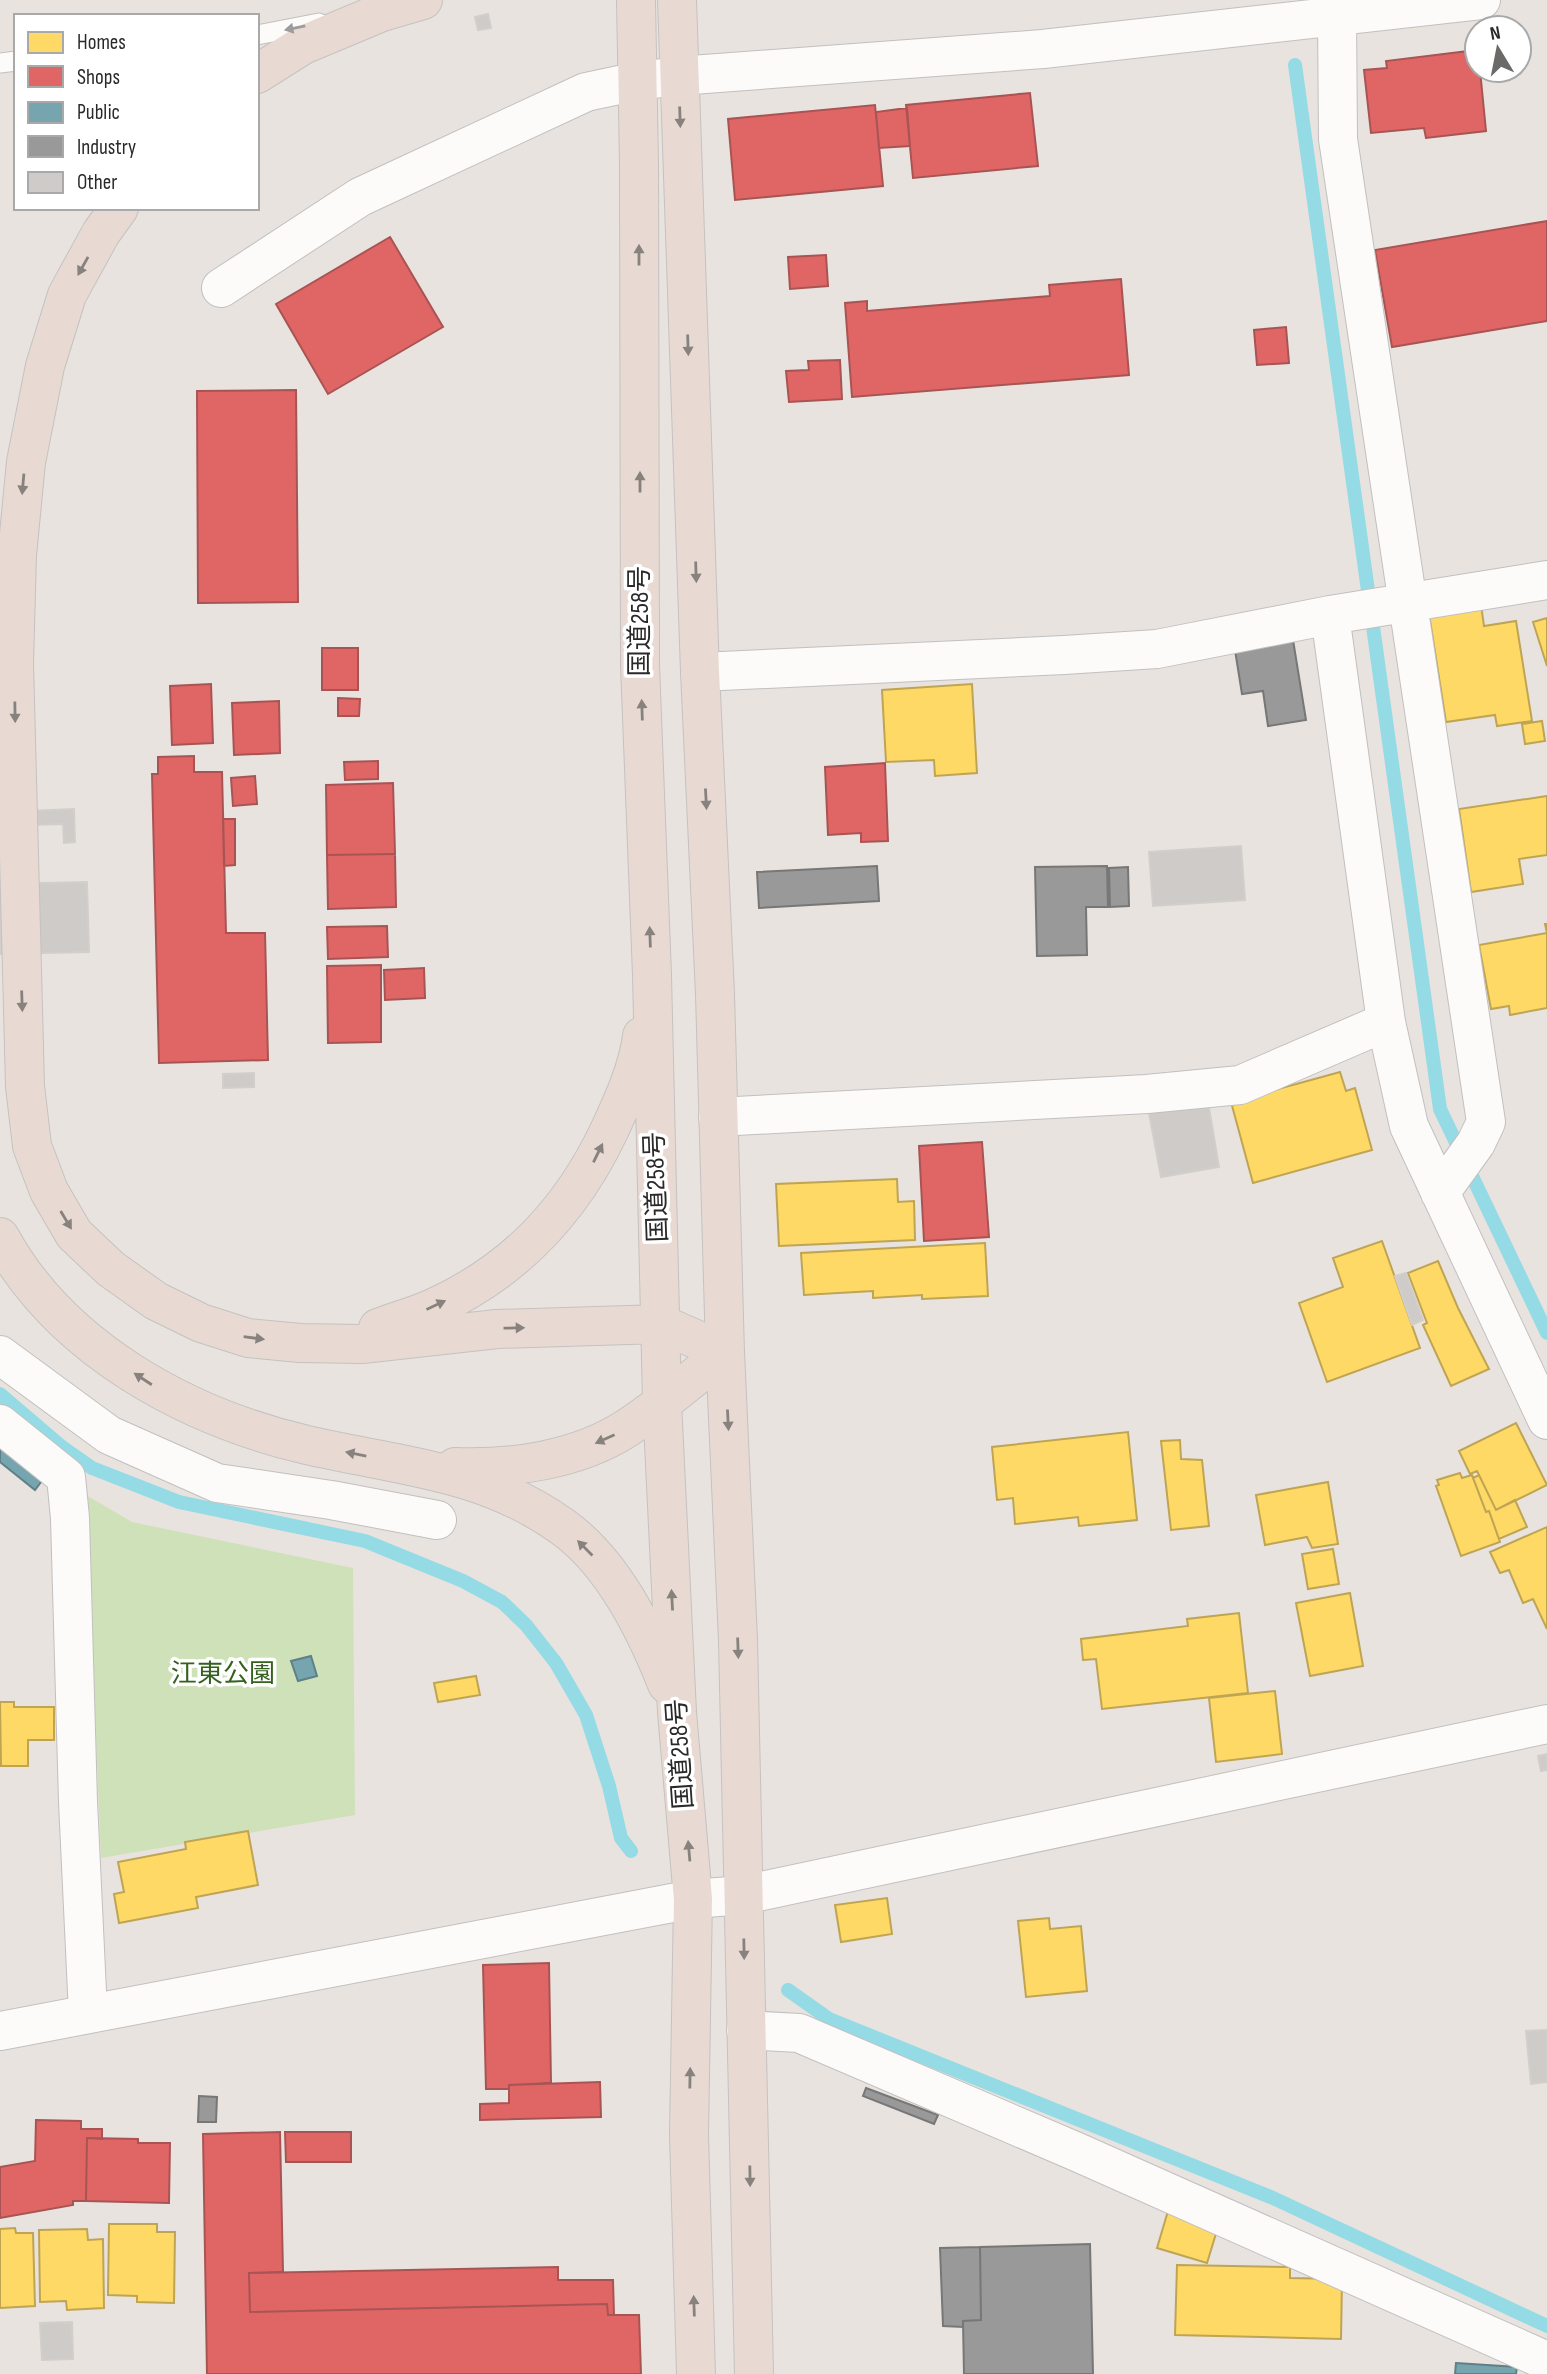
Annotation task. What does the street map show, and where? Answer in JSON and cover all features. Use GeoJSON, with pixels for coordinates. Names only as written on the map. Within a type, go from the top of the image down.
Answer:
{"type":"FeatureCollection","features":[{"type":"Feature","properties":{"kind":"highway"},"geometry":{"type":"LineString","coordinates":[[259,73],[303,45],[382,12],[423,0]]}},
{"type":"Feature","properties":{"kind":"highway","name":"国道258号"},"geometry":{"type":"LineString","coordinates":[[636,0],[640,665],[652,975],[662,1402],[677,1712],[693,1899],[689,2135],[696,2374]]}},
{"type":"Feature","properties":{"kind":"highway"},"geometry":{"type":"LineString","coordinates":[[677,0],[737,1640],[754,2374]]}},
{"type":"Feature","properties":{"kind":"highway"},"geometry":{"type":"LineString","coordinates":[[117,210],[67,295],[45,366],[26,462],[19,528],[14,663],[25,1073],[32,1146],[49,1192],[74,1234],[111,1269],[156,1301],[201,1323],[248,1338],[300,1343],[362,1344],[497,1329],[661,1324],[725,1352]]}},
{"type":"Feature","properties":{"kind":"highway"},"geometry":{"type":"LineString","coordinates":[[300,1343],[376,1328],[432,1308],[479,1283],[522,1251],[562,1210],[594,1163],[620,1107],[640,1048],[652,975]]}},
{"type":"Feature","properties":{"kind":"highway"},"geometry":{"type":"LineString","coordinates":[[0,1237],[15,1264],[59,1315],[111,1359],[169,1396],[248,1429],[307,1445],[413,1465],[474,1481],[525,1502],[565,1529],[602,1565],[635,1612],[677,1712]]}},
{"type":"Feature","properties":{"kind":"highway"},"geometry":{"type":"LineString","coordinates":[[413,1465],[478,1468],[534,1462],[580,1450],[625,1430],[725,1352]]}},
{"type":"Feature","properties":{"kind":"street"},"geometry":{"type":"LineString","coordinates":[[221,288],[360,197],[586,92],[678,76],[1043,49],[1481,0]]}},
{"type":"Feature","properties":{"kind":"street"},"geometry":{"type":"LineString","coordinates":[[1337,16],[1338,138],[1369,608],[1386,1022],[1409,1126],[1446,1185],[1547,1420]]}},
{"type":"Feature","properties":{"kind":"street"},"geometry":{"type":"LineString","coordinates":[[700,672],[1157,649],[1369,608],[1547,580]]}},
{"type":"Feature","properties":{"kind":"street"},"geometry":{"type":"LineString","coordinates":[[1369,608],[1486,1122],[1476,1143],[1446,1185]]}},
{"type":"Feature","properties":{"kind":"street"},"geometry":{"type":"LineString","coordinates":[[718,1117],[1147,1094],[1240,1085],[1386,1022]]}},
{"type":"Feature","properties":{"kind":"street"},"geometry":{"type":"LineString","coordinates":[[0,1355],[109,1435],[217,1483],[437,1520]]}},
{"type":"Feature","properties":{"kind":"street"},"geometry":{"type":"LineString","coordinates":[[0,1424],[66,1477],[70,1518],[88,2013]]}},
{"type":"Feature","properties":{"kind":"street"},"geometry":{"type":"LineString","coordinates":[[0,2031],[693,1899],[743,1895],[1547,1724]]}},
{"type":"Feature","properties":{"kind":"street"},"geometry":{"type":"LineString","coordinates":[[746,2030],[799,2033],[1077,2151],[1547,2361]]}},
{"type":"Feature","properties":{"kind":"lane"},"geometry":{"type":"LineString","coordinates":[[259,35],[382,12]]}},
{"type":"Feature","properties":{"kind":"green space","name":"江東公園"},"geometry":{"type":"Polygon","coordinates":[[[86,1495],[132,1522],[353,1568],[355,1815],[101,1858],[86,1495]]]}},
{"type":"Feature","properties":{"kind":"building: Homes"},"geometry":{"type":"Polygon","coordinates":[[[1481,605],[1484,626],[1516,621],[1532,721],[1497,726],[1495,715],[1446,722],[1429,614],[1481,605]]]}},
{"type":"Feature","properties":{"kind":"building: Homes"},"geometry":{"type":"Polygon","coordinates":[[[1547,618],[1547,666],[1533,622],[1547,618]]]}},
{"type":"Feature","properties":{"kind":"building: Homes"},"geometry":{"type":"Polygon","coordinates":[[[972,684],[977,773],[935,776],[934,760],[886,762],[882,690],[972,684]]]}},
{"type":"Feature","properties":{"kind":"building: Homes"},"geometry":{"type":"Polygon","coordinates":[[[1542,721],[1545,741],[1525,744],[1522,724],[1542,721]]]}},
{"type":"Feature","properties":{"kind":"building: Homes"},"geometry":{"type":"Polygon","coordinates":[[[1547,796],[1547,855],[1519,859],[1523,884],[1471,892],[1459,809],[1547,796]]]}},
{"type":"Feature","properties":{"kind":"building: Homes"},"geometry":{"type":"Polygon","coordinates":[[[1547,933],[1547,1008],[1510,1015],[1509,1006],[1491,1009],[1479,945],[1547,933]]]}},
{"type":"Feature","properties":{"kind":"building: Homes"},"geometry":{"type":"Polygon","coordinates":[[[1340,1072],[1346,1091],[1355,1088],[1372,1150],[1253,1183],[1231,1102],[1340,1072]]]}},
{"type":"Feature","properties":{"kind":"building: Homes"},"geometry":{"type":"Polygon","coordinates":[[[897,1179],[898,1202],[914,1201],[915,1240],[779,1246],[776,1184],[897,1179]]]}},
{"type":"Feature","properties":{"kind":"building: Homes"},"geometry":{"type":"Polygon","coordinates":[[[1382,1241],[1420,1348],[1327,1382],[1299,1303],[1343,1287],[1333,1258],[1382,1241]]]}},
{"type":"Feature","properties":{"kind":"building: Homes"},"geometry":{"type":"Polygon","coordinates":[[[985,1243],[988,1296],[922,1299],[922,1295],[873,1298],[873,1291],[804,1295],[801,1253],[985,1243]]]}},
{"type":"Feature","properties":{"kind":"building: Homes"},"geometry":{"type":"Polygon","coordinates":[[[1438,1261],[1489,1369],[1451,1386],[1423,1325],[1427,1323],[1408,1273],[1438,1261]]]}},
{"type":"Feature","properties":{"kind":"building: Homes"},"geometry":{"type":"Polygon","coordinates":[[[1516,1423],[1547,1485],[1496,1510],[1477,1471],[1470,1474],[1459,1451],[1516,1423]]]}},
{"type":"Feature","properties":{"kind":"building: Homes"},"geometry":{"type":"Polygon","coordinates":[[[1128,1432],[1137,1520],[1079,1526],[1078,1517],[1015,1524],[1013,1498],[997,1500],[992,1447],[1128,1432]]]}},
{"type":"Feature","properties":{"kind":"building: Homes"},"geometry":{"type":"Polygon","coordinates":[[[1180,1440],[1181,1459],[1202,1460],[1209,1526],[1171,1530],[1161,1441],[1180,1440]]]}},
{"type":"Feature","properties":{"kind":"building: Homes"},"geometry":{"type":"Polygon","coordinates":[[[1460,1473],[1462,1478],[1472,1475],[1500,1542],[1461,1556],[1436,1486],[1439,1485],[1437,1480],[1460,1473]]]}},
{"type":"Feature","properties":{"kind":"building: Homes"},"geometry":{"type":"Polygon","coordinates":[[[1479,1475],[1496,1510],[1515,1500],[1527,1527],[1499,1539],[1473,1478],[1479,1475]]]}},
{"type":"Feature","properties":{"kind":"building: Homes"},"geometry":{"type":"Polygon","coordinates":[[[1328,1482],[1338,1544],[1312,1548],[1307,1537],[1265,1545],[1256,1495],[1328,1482]]]}},
{"type":"Feature","properties":{"kind":"building: Homes"},"geometry":{"type":"Polygon","coordinates":[[[1547,1527],[1547,1629],[1533,1599],[1523,1603],[1509,1570],[1500,1573],[1490,1552],[1547,1527]]]}},
{"type":"Feature","properties":{"kind":"building: Homes"},"geometry":{"type":"Polygon","coordinates":[[[1333,1549],[1339,1584],[1308,1589],[1302,1554],[1333,1549]]]}},
{"type":"Feature","properties":{"kind":"building: Homes"},"geometry":{"type":"Polygon","coordinates":[[[1350,1593],[1363,1666],[1310,1676],[1296,1603],[1350,1593]]]}},
{"type":"Feature","properties":{"kind":"building: Homes"},"geometry":{"type":"Polygon","coordinates":[[[1239,1613],[1248,1693],[1102,1709],[1096,1659],[1083,1660],[1081,1639],[1188,1626],[1187,1619],[1239,1613]]]}},
{"type":"Feature","properties":{"kind":"building: Homes"},"geometry":{"type":"Polygon","coordinates":[[[476,1676],[480,1695],[438,1702],[434,1683],[476,1676]]]}},
{"type":"Feature","properties":{"kind":"building: Homes"},"geometry":{"type":"Polygon","coordinates":[[[1275,1691],[1282,1754],[1216,1762],[1209,1698],[1275,1691]]]}},
{"type":"Feature","properties":{"kind":"building: Homes"},"geometry":{"type":"Polygon","coordinates":[[[0,1702],[14,1702],[14,1707],[54,1707],[54,1740],[28,1740],[28,1766],[1,1766],[0,1702]]]}},
{"type":"Feature","properties":{"kind":"building: Homes"},"geometry":{"type":"Polygon","coordinates":[[[248,1831],[258,1885],[196,1897],[198,1908],[119,1923],[114,1894],[124,1892],[118,1862],[186,1849],[185,1842],[248,1831]]]}},
{"type":"Feature","properties":{"kind":"building: Homes"},"geometry":{"type":"Polygon","coordinates":[[[887,1898],[892,1934],[841,1942],[835,1905],[887,1898]]]}},
{"type":"Feature","properties":{"kind":"building: Homes"},"geometry":{"type":"Polygon","coordinates":[[[1049,1918],[1050,1929],[1081,1926],[1087,1991],[1026,1997],[1018,1921],[1049,1918]]]}},
{"type":"Feature","properties":{"kind":"building: Homes"},"geometry":{"type":"Polygon","coordinates":[[[1168,2211],[1218,2227],[1207,2263],[1157,2248],[1168,2211]]]}},
{"type":"Feature","properties":{"kind":"building: Homes"},"geometry":{"type":"Polygon","coordinates":[[[109,2224],[157,2224],[157,2232],[175,2232],[174,2303],[137,2302],[137,2296],[108,2295],[109,2224]]]}},
{"type":"Feature","properties":{"kind":"building: Homes"},"geometry":{"type":"Polygon","coordinates":[[[15,2228],[16,2233],[33,2233],[35,2306],[0,2308],[0,2229],[15,2228]]]}},
{"type":"Feature","properties":{"kind":"building: Homes"},"geometry":{"type":"Polygon","coordinates":[[[87,2229],[88,2240],[103,2239],[104,2308],[67,2310],[66,2301],[40,2302],[39,2230],[87,2229]]]}},
{"type":"Feature","properties":{"kind":"building: Homes"},"geometry":{"type":"Polygon","coordinates":[[[1177,2265],[1290,2267],[1290,2278],[1342,2279],[1341,2339],[1175,2335],[1177,2265]]]}},
{"type":"Feature","properties":{"kind":"building: Shops"},"geometry":{"type":"Polygon","coordinates":[[[1463,52],[1463,84],[1481,84],[1486,131],[1426,138],[1424,128],[1371,133],[1364,70],[1387,68],[1386,61],[1463,52]]]}},
{"type":"Feature","properties":{"kind":"building: Shops"},"geometry":{"type":"Polygon","coordinates":[[[1030,93],[1038,166],[913,178],[906,105],[1030,93]]]}},
{"type":"Feature","properties":{"kind":"building: Shops"},"geometry":{"type":"Polygon","coordinates":[[[875,105],[883,186],[735,200],[728,119],[875,105]]]}},
{"type":"Feature","properties":{"kind":"building: Shops"},"geometry":{"type":"Polygon","coordinates":[[[907,108],[910,146],[879,148],[876,112],[907,108]]]}},
{"type":"Feature","properties":{"kind":"building: Shops"},"geometry":{"type":"Polygon","coordinates":[[[1547,221],[1547,321],[1392,347],[1375,250],[1547,221]]]}},
{"type":"Feature","properties":{"kind":"building: Shops"},"geometry":{"type":"Polygon","coordinates":[[[390,237],[443,327],[328,394],[276,304],[390,237]]]}},
{"type":"Feature","properties":{"kind":"building: Shops"},"geometry":{"type":"Polygon","coordinates":[[[826,255],[828,286],[790,289],[788,257],[826,255]]]}},
{"type":"Feature","properties":{"kind":"building: Shops"},"geometry":{"type":"Polygon","coordinates":[[[1121,279],[1129,375],[852,397],[845,303],[867,301],[867,311],[1050,296],[1049,285],[1121,279]]]}},
{"type":"Feature","properties":{"kind":"building: Shops"},"geometry":{"type":"Polygon","coordinates":[[[1286,327],[1289,363],[1257,365],[1254,330],[1286,327]]]}},
{"type":"Feature","properties":{"kind":"building: Shops"},"geometry":{"type":"Polygon","coordinates":[[[840,360],[842,399],[789,402],[786,371],[809,370],[808,361],[840,360]]]}},
{"type":"Feature","properties":{"kind":"building: Shops"},"geometry":{"type":"Polygon","coordinates":[[[296,390],[298,602],[198,603],[197,391],[296,390]]]}},
{"type":"Feature","properties":{"kind":"building: Shops"},"geometry":{"type":"Polygon","coordinates":[[[322,648],[358,648],[358,690],[322,690],[322,648]]]}},
{"type":"Feature","properties":{"kind":"building: Shops"},"geometry":{"type":"Polygon","coordinates":[[[211,684],[213,743],[172,745],[170,686],[211,684]]]}},
{"type":"Feature","properties":{"kind":"building: Shops"},"geometry":{"type":"Polygon","coordinates":[[[338,698],[360,699],[359,716],[338,716],[338,698]]]}},
{"type":"Feature","properties":{"kind":"building: Shops"},"geometry":{"type":"Polygon","coordinates":[[[279,701],[280,753],[234,755],[232,703],[279,701]]]}},
{"type":"Feature","properties":{"kind":"building: Shops"},"geometry":{"type":"Polygon","coordinates":[[[194,756],[194,772],[222,772],[226,933],[265,933],[268,1060],[159,1063],[152,774],[158,774],[158,757],[194,756]]]}},
{"type":"Feature","properties":{"kind":"building: Shops"},"geometry":{"type":"Polygon","coordinates":[[[378,761],[378,779],[345,780],[344,762],[378,761]]]}},
{"type":"Feature","properties":{"kind":"building: Shops"},"geometry":{"type":"Polygon","coordinates":[[[885,763],[888,841],[861,842],[861,833],[828,835],[825,767],[885,763]]]}},
{"type":"Feature","properties":{"kind":"building: Shops"},"geometry":{"type":"Polygon","coordinates":[[[255,776],[257,804],[233,806],[231,778],[255,776]]]}},
{"type":"Feature","properties":{"kind":"building: Shops"},"geometry":{"type":"Polygon","coordinates":[[[393,783],[395,854],[327,855],[326,785],[393,783]]]}},
{"type":"Feature","properties":{"kind":"building: Shops"},"geometry":{"type":"Polygon","coordinates":[[[223,819],[235,819],[235,865],[224,866],[223,819]]]}},
{"type":"Feature","properties":{"kind":"building: Shops"},"geometry":{"type":"Polygon","coordinates":[[[395,854],[396,907],[328,909],[327,855],[395,854]]]}},
{"type":"Feature","properties":{"kind":"building: Shops"},"geometry":{"type":"Polygon","coordinates":[[[387,926],[388,957],[328,959],[327,927],[387,926]]]}},
{"type":"Feature","properties":{"kind":"building: Shops"},"geometry":{"type":"Polygon","coordinates":[[[381,965],[381,1042],[328,1043],[327,966],[381,965]]]}},
{"type":"Feature","properties":{"kind":"building: Shops"},"geometry":{"type":"Polygon","coordinates":[[[424,968],[425,998],[385,1000],[384,970],[424,968]]]}},
{"type":"Feature","properties":{"kind":"building: Shops"},"geometry":{"type":"Polygon","coordinates":[[[982,1142],[989,1237],[924,1241],[919,1146],[982,1142]]]}},
{"type":"Feature","properties":{"kind":"building: Shops"},"geometry":{"type":"Polygon","coordinates":[[[549,1963],[551,2083],[509,2085],[509,2089],[486,2089],[483,1965],[549,1963]]]}},
{"type":"Feature","properties":{"kind":"building: Shops"},"geometry":{"type":"Polygon","coordinates":[[[600,2082],[601,2117],[480,2120],[480,2104],[509,2103],[509,2085],[600,2082]]]}},
{"type":"Feature","properties":{"kind":"building: Shops"},"geometry":{"type":"Polygon","coordinates":[[[36,2120],[81,2121],[81,2129],[102,2129],[102,2139],[87,2138],[86,2201],[73,2201],[73,2205],[0,2218],[0,2167],[35,2161],[36,2120]]]}},
{"type":"Feature","properties":{"kind":"building: Shops"},"geometry":{"type":"Polygon","coordinates":[[[280,2132],[283,2272],[249,2273],[250,2312],[607,2304],[608,2315],[639,2315],[641,2374],[207,2374],[203,2134],[280,2132]]]}},
{"type":"Feature","properties":{"kind":"building: Shops"},"geometry":{"type":"Polygon","coordinates":[[[285,2132],[351,2132],[351,2162],[286,2162],[285,2132]]]}},
{"type":"Feature","properties":{"kind":"building: Shops"},"geometry":{"type":"Polygon","coordinates":[[[87,2138],[170,2143],[169,2203],[86,2201],[87,2138]]]}},
{"type":"Feature","properties":{"kind":"building: Shops"},"geometry":{"type":"Polygon","coordinates":[[[558,2267],[558,2280],[613,2280],[614,2315],[608,2315],[607,2304],[250,2312],[249,2273],[558,2267]]]}},
{"type":"Feature","properties":{"kind":"building: Public"},"geometry":{"type":"Polygon","coordinates":[[[0,1442],[44,1478],[35,1490],[0,1462],[0,1442]]]}},
{"type":"Feature","properties":{"kind":"building: Public"},"geometry":{"type":"Polygon","coordinates":[[[311,1656],[317,1676],[298,1681],[291,1661],[311,1656]]]}},
{"type":"Feature","properties":{"kind":"building: Public"},"geometry":{"type":"Polygon","coordinates":[[[1456,2363],[1517,2367],[1516,2374],[1455,2374],[1456,2363]]]}},
{"type":"Feature","properties":{"kind":"building: Industry"},"geometry":{"type":"Polygon","coordinates":[[[1293,640],[1306,720],[1268,726],[1263,691],[1242,694],[1235,650],[1293,640]]]}},
{"type":"Feature","properties":{"kind":"building: Industry"},"geometry":{"type":"Polygon","coordinates":[[[877,866],[879,901],[759,908],[757,872],[877,866]]]}},
{"type":"Feature","properties":{"kind":"building: Industry"},"geometry":{"type":"Polygon","coordinates":[[[1107,866],[1108,907],[1086,907],[1087,955],[1037,956],[1035,867],[1107,866]]]}},
{"type":"Feature","properties":{"kind":"building: Industry"},"geometry":{"type":"Polygon","coordinates":[[[1128,867],[1129,906],[1110,907],[1109,868],[1128,867]]]}},
{"type":"Feature","properties":{"kind":"building: Industry"},"geometry":{"type":"Polygon","coordinates":[[[866,2088],[938,2115],[934,2124],[863,2096],[866,2088]]]}},
{"type":"Feature","properties":{"kind":"building: Industry"},"geometry":{"type":"Polygon","coordinates":[[[199,2096],[217,2097],[216,2122],[198,2122],[199,2096]]]}},
{"type":"Feature","properties":{"kind":"building: Industry"},"geometry":{"type":"Polygon","coordinates":[[[1090,2244],[1093,2374],[964,2374],[963,2321],[981,2320],[980,2247],[1090,2244]]]}},
{"type":"Feature","properties":{"kind":"building: Industry"},"geometry":{"type":"Polygon","coordinates":[[[980,2247],[981,2320],[963,2321],[963,2327],[943,2326],[940,2248],[980,2247]]]}},
{"type":"Feature","properties":{"kind":"building: Other"},"geometry":{"type":"Polygon","coordinates":[[[488,14],[491,28],[478,30],[475,17],[488,14]]]}},
{"type":"Feature","properties":{"kind":"building: Other"},"geometry":{"type":"Polygon","coordinates":[[[74,809],[75,842],[64,843],[63,824],[28,825],[0,812],[74,809]]]}},
{"type":"Feature","properties":{"kind":"building: Other"},"geometry":{"type":"Polygon","coordinates":[[[1241,846],[1245,900],[1153,906],[1149,852],[1241,846]]]}},
{"type":"Feature","properties":{"kind":"building: Other"},"geometry":{"type":"Polygon","coordinates":[[[87,882],[89,952],[0,954],[0,884],[87,882]]]}},
{"type":"Feature","properties":{"kind":"building: Other"},"geometry":{"type":"Polygon","coordinates":[[[254,1073],[254,1087],[223,1088],[223,1074],[254,1073]]]}},
{"type":"Feature","properties":{"kind":"building: Other"},"geometry":{"type":"Polygon","coordinates":[[[1208,1102],[1219,1167],[1161,1177],[1149,1113],[1208,1102]]]}},
{"type":"Feature","properties":{"kind":"building: Other"},"geometry":{"type":"Polygon","coordinates":[[[1406,1273],[1423,1320],[1412,1325],[1395,1276],[1406,1273]]]}},
{"type":"Feature","properties":{"kind":"building: Other"},"geometry":{"type":"Polygon","coordinates":[[[1547,1754],[1547,1770],[1541,1771],[1538,1756],[1547,1754]]]}},
{"type":"Feature","properties":{"kind":"building: Other"},"geometry":{"type":"Polygon","coordinates":[[[1547,2030],[1547,2082],[1531,2084],[1526,2031],[1547,2030]]]}},
{"type":"Feature","properties":{"kind":"building: Other"},"geometry":{"type":"Polygon","coordinates":[[[72,2322],[73,2359],[42,2360],[40,2323],[72,2322]]]}},
{"type":"Feature","properties":{"kind":"waterway"},"geometry":{"type":"LineString","coordinates":[[1295,65],[1440,1109],[1547,1333]]}},
{"type":"Feature","properties":{"kind":"waterway"},"geometry":{"type":"LineString","coordinates":[[0,1394],[62,1447],[92,1468],[179,1502],[365,1541],[463,1581],[502,1602],[526,1625],[556,1663],[586,1715],[609,1786],[621,1838],[631,1851]]}},
{"type":"Feature","properties":{"kind":"waterway"},"geometry":{"type":"LineString","coordinates":[[788,1990],[829,2019],[1273,2198],[1547,2326]]}}]}
